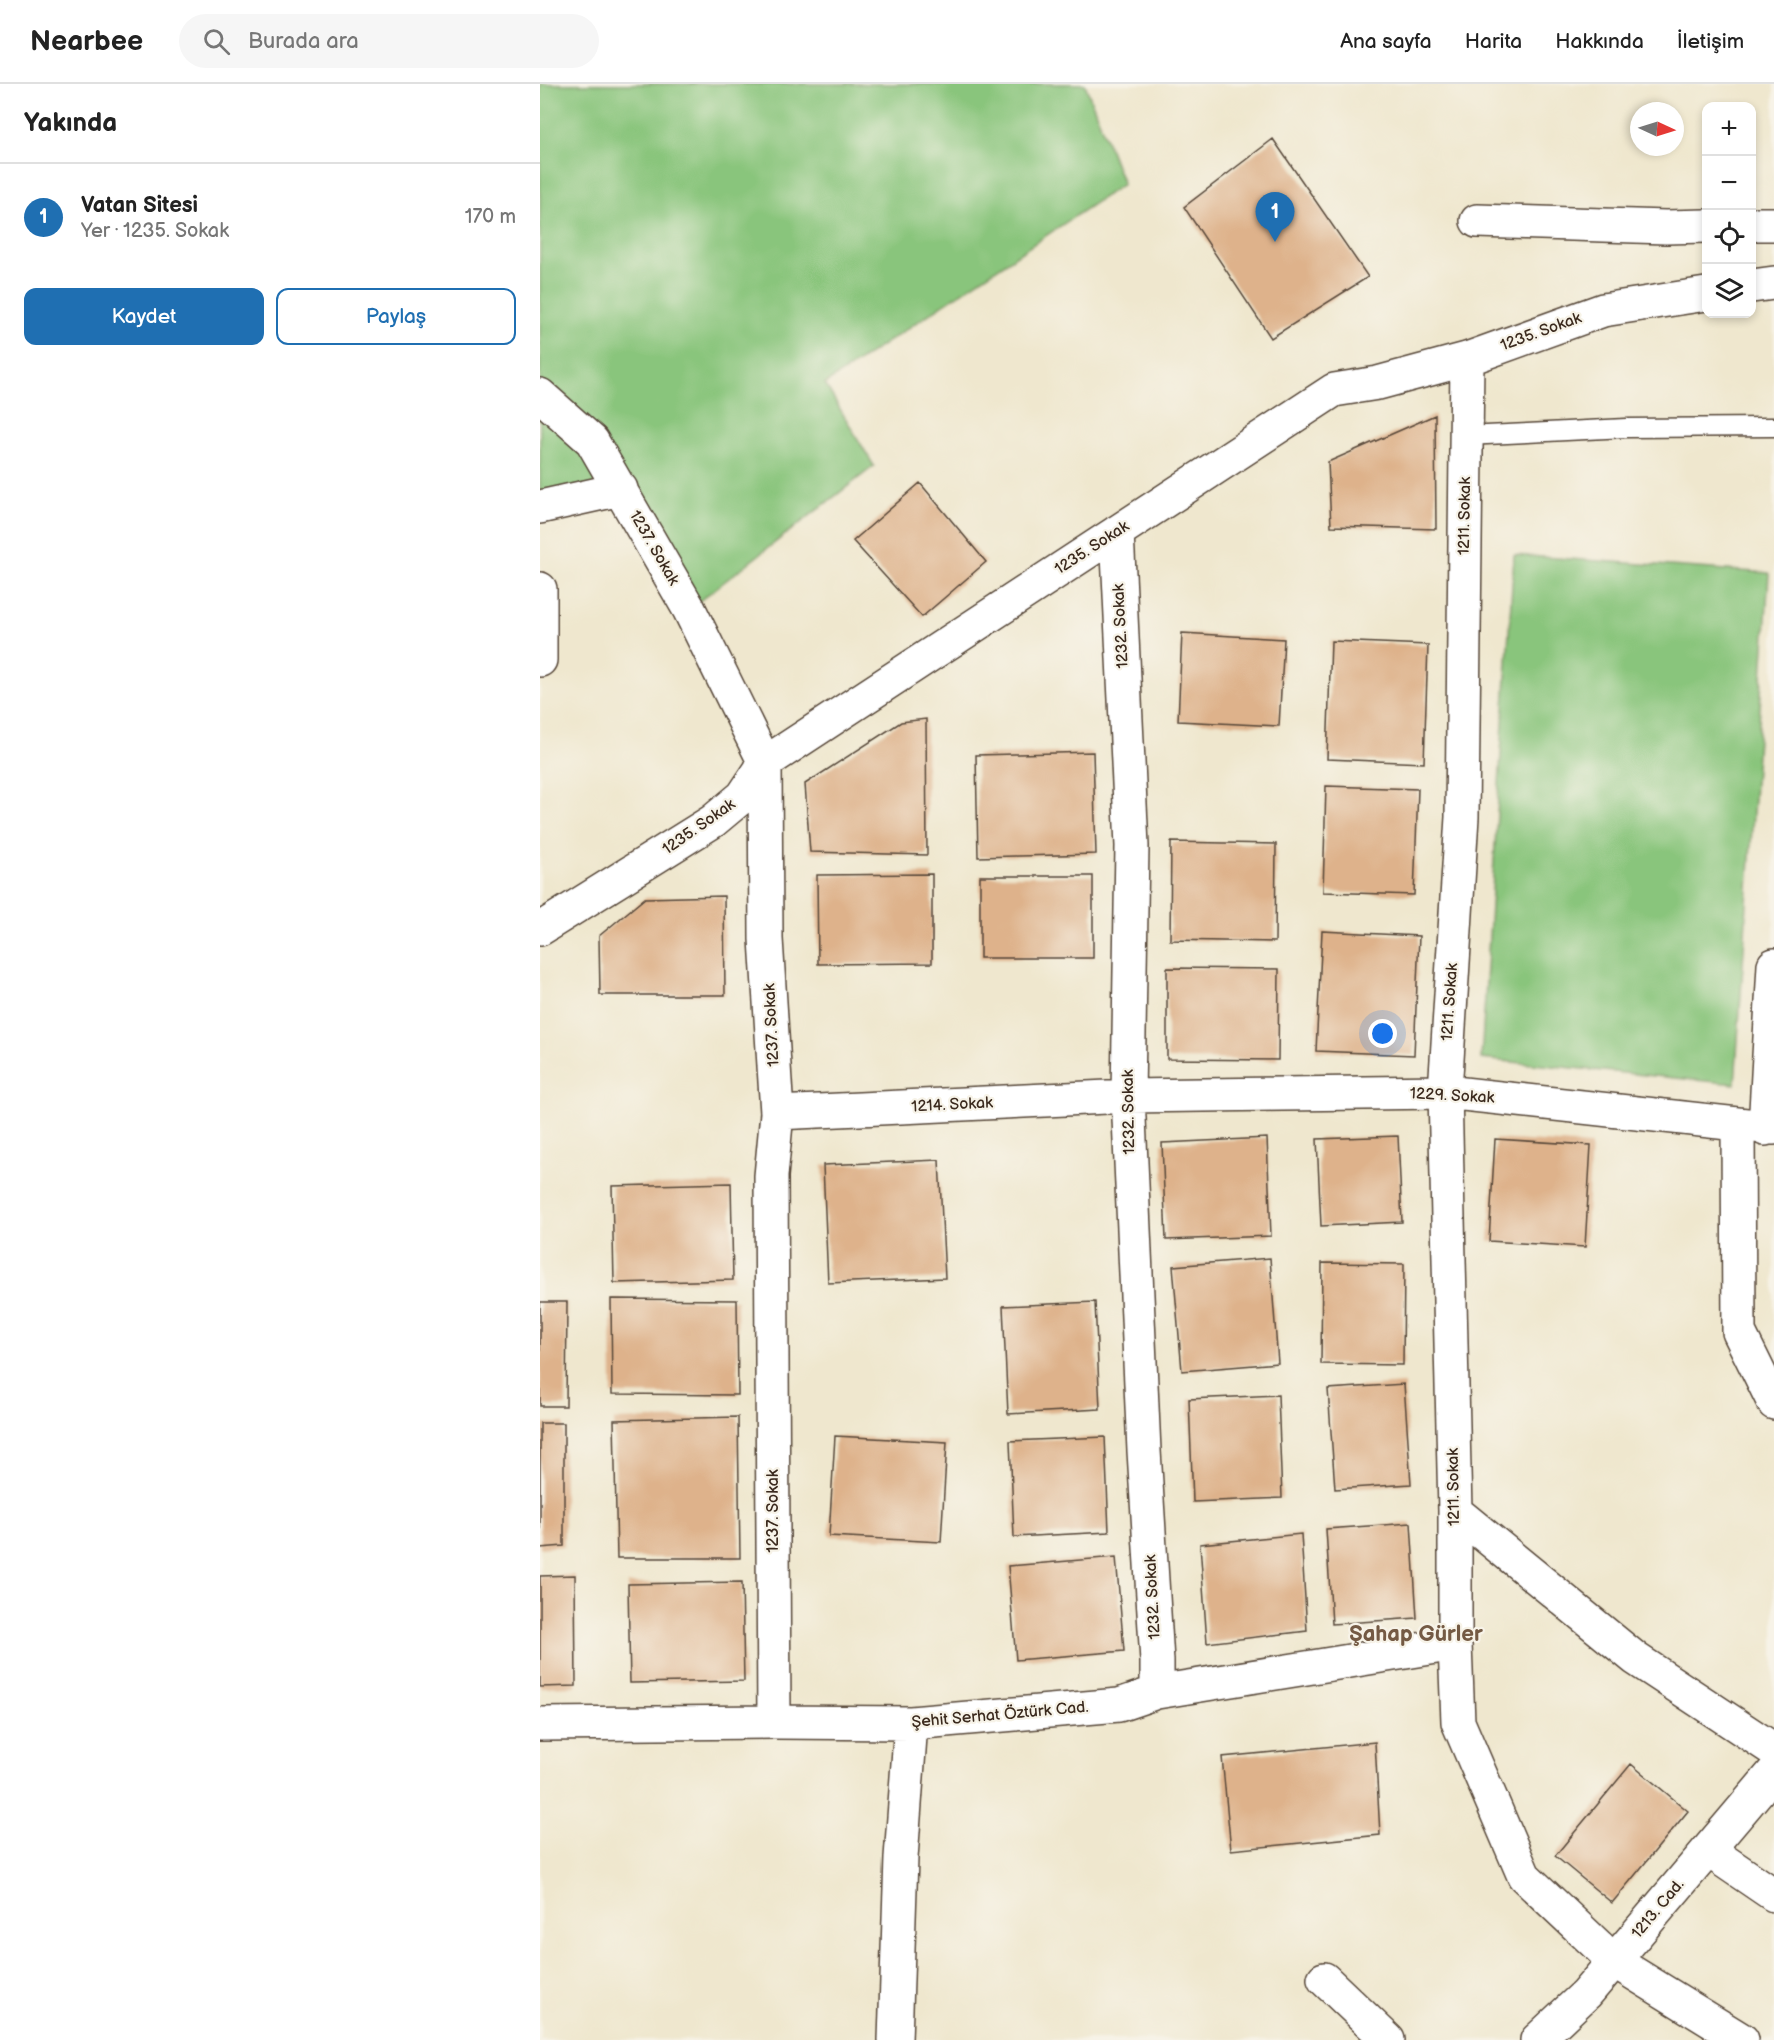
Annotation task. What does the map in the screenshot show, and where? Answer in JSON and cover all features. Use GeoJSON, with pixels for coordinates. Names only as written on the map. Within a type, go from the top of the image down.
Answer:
{"type":"FeatureCollection","features":[{"type":"Feature","properties":{"kind":"street"},"geometry":{"type":"LineString","coordinates":[[1478,221],[1666,227],[1702,225]]}},
{"type":"Feature","properties":{"kind":"street"},"geometry":{"type":"LineString","coordinates":[[1756,224],[1774,224]]}},
{"type":"Feature","properties":{"kind":"street"},"geometry":{"type":"LineString","coordinates":[[1756,285],[1774,283]]}},
{"type":"Feature","properties":{"kind":"street","name":"1235. Sokak"},"geometry":{"type":"LineString","coordinates":[[540,929],[712,821],[743,796],[765,763],[1334,390],[1378,383],[1467,359],[1603,310],[1702,295]]}},
{"type":"Feature","properties":{"kind":"street","name":"1211. Sokak"},"geometry":{"type":"LineString","coordinates":[[1467,359],[1462,817],[1445,1092],[1458,1722],[1524,1876],[1614,1961],[1742,2040]]}},
{"type":"Feature","properties":{"kind":"street","name":"1237. Sokak"},"geometry":{"type":"LineString","coordinates":[[540,395],[592,441],[689,609],[765,763],[766,939],[777,1113],[771,1176],[774,1722]]}},
{"type":"Feature","properties":{"kind":"street"},"geometry":{"type":"LineString","coordinates":[[540,507],[621,489]]}},
{"type":"Feature","properties":{"kind":"street","name":"1232. Sokak"},"geometry":{"type":"LineString","coordinates":[[1117,532],[1132,846],[1128,1096],[1157,1692]]}},
{"type":"Feature","properties":{"kind":"street"},"geometry":{"type":"LineString","coordinates":[[540,589],[540,660]]}},
{"type":"Feature","properties":{"kind":"street"},"geometry":{"type":"LineString","coordinates":[[1774,965],[1739,1332],[1774,1403]]}},
{"type":"Feature","properties":{"kind":"street","name":"1229. Sokak"},"geometry":{"type":"LineString","coordinates":[[1128,1096],[1445,1092],[1759,1128]]}},
{"type":"Feature","properties":{"kind":"street","name":"1214. Sokak"},"geometry":{"type":"LineString","coordinates":[[777,1113],[1128,1096]]}},
{"type":"Feature","properties":{"kind":"street"},"geometry":{"type":"LineString","coordinates":[[1455,1511],[1636,1659],[1774,1750]]}},
{"type":"Feature","properties":{"kind":"street","name":"Şehit Serhat Öztürk Cad."},"geometry":{"type":"LineString","coordinates":[[540,1724],[911,1723],[1119,1705],[1157,1692],[1455,1644]]}},
{"type":"Feature","properties":{"kind":"street"},"geometry":{"type":"LineString","coordinates":[[894,2040],[901,1858],[911,1723]]}},
{"type":"Feature","properties":{"kind":"street","name":"1213. Cad."},"geometry":{"type":"LineString","coordinates":[[1537,2040],[1586,1994],[1774,1772]]}},
{"type":"Feature","properties":{"kind":"street"},"geometry":{"type":"LineString","coordinates":[[1708,1850],[1774,1896]]}},
{"type":"Feature","properties":{"kind":"street"},"geometry":{"type":"LineString","coordinates":[[1324,1979],[1388,2040]]}},
{"type":"Feature","properties":{"kind":"lane"},"geometry":{"type":"LineString","coordinates":[[1466,436],[1626,428],[1774,427]]}},
{"type":"Feature","properties":{"kind":"green space"},"geometry":{"type":"Polygon","coordinates":[[[540,84],[1085,84],[1123,184],[825,384],[874,466],[689,609],[621,490],[540,512],[540,84]]]}},
{"type":"Feature","properties":{"kind":"green space"},"geometry":{"type":"Polygon","coordinates":[[[1514,555],[1769,573],[1735,1084],[1481,1059],[1514,555]]]}},
{"type":"Feature","properties":{"kind":"building"},"geometry":{"type":"Polygon","coordinates":[[[1273,139],[1368,277],[1271,338],[1184,207],[1273,139]]]}},
{"type":"Feature","properties":{"kind":"building"},"geometry":{"type":"Polygon","coordinates":[[[1435,415],[1436,529],[1331,526],[1328,462],[1435,415]]]}},
{"type":"Feature","properties":{"kind":"building"},"geometry":{"type":"Polygon","coordinates":[[[920,483],[986,562],[922,617],[853,541],[920,483]]]}},
{"type":"Feature","properties":{"kind":"building"},"geometry":{"type":"Polygon","coordinates":[[[1182,633],[1284,639],[1279,726],[1178,721],[1182,633]]]}},
{"type":"Feature","properties":{"kind":"building"},"geometry":{"type":"Polygon","coordinates":[[[1331,641],[1428,645],[1424,763],[1327,759],[1331,641]]]}},
{"type":"Feature","properties":{"kind":"building"},"geometry":{"type":"Polygon","coordinates":[[[926,719],[927,855],[810,852],[805,784],[901,722],[926,719]]]}},
{"type":"Feature","properties":{"kind":"building"},"geometry":{"type":"Polygon","coordinates":[[[1093,752],[1096,854],[978,857],[976,755],[1093,752]]]}},
{"type":"Feature","properties":{"kind":"building"},"geometry":{"type":"Polygon","coordinates":[[[1326,786],[1418,789],[1414,895],[1323,892],[1326,786]]]}},
{"type":"Feature","properties":{"kind":"building"},"geometry":{"type":"Polygon","coordinates":[[[1171,842],[1276,844],[1275,942],[1170,940],[1171,842]]]}},
{"type":"Feature","properties":{"kind":"building"},"geometry":{"type":"Polygon","coordinates":[[[932,874],[932,963],[818,964],[817,875],[932,874]]]}},
{"type":"Feature","properties":{"kind":"building"},"geometry":{"type":"Polygon","coordinates":[[[980,876],[1093,876],[1093,958],[980,958],[980,876]]]}},
{"type":"Feature","properties":{"kind":"building"},"geometry":{"type":"Polygon","coordinates":[[[724,896],[725,995],[600,995],[599,936],[645,898],[724,896]]]}},
{"type":"Feature","properties":{"kind":"building"},"geometry":{"type":"Polygon","coordinates":[[[1322,931],[1419,936],[1414,1055],[1316,1051],[1322,931]]]}},
{"type":"Feature","properties":{"kind":"building"},"geometry":{"type":"Polygon","coordinates":[[[1167,968],[1279,969],[1278,1060],[1167,1059],[1167,968]]]}},
{"type":"Feature","properties":{"kind":"building"},"geometry":{"type":"Polygon","coordinates":[[[1398,1136],[1402,1222],[1321,1226],[1317,1139],[1398,1136]]]}},
{"type":"Feature","properties":{"kind":"building"},"geometry":{"type":"Polygon","coordinates":[[[1267,1138],[1271,1236],[1166,1240],[1162,1143],[1267,1138]]]}},
{"type":"Feature","properties":{"kind":"building"},"geometry":{"type":"Polygon","coordinates":[[[1495,1139],[1591,1145],[1585,1247],[1489,1241],[1495,1139]]]}},
{"type":"Feature","properties":{"kind":"building"},"geometry":{"type":"Polygon","coordinates":[[[939,1160],[945,1278],[828,1283],[823,1165],[939,1160]]]}},
{"type":"Feature","properties":{"kind":"building"},"geometry":{"type":"Polygon","coordinates":[[[731,1183],[733,1280],[614,1283],[612,1186],[731,1183]]]}},
{"type":"Feature","properties":{"kind":"building"},"geometry":{"type":"Polygon","coordinates":[[[1270,1258],[1278,1363],[1182,1371],[1173,1266],[1270,1258]]]}},
{"type":"Feature","properties":{"kind":"building"},"geometry":{"type":"Polygon","coordinates":[[[1322,1263],[1404,1264],[1403,1365],[1321,1364],[1322,1263]]]}},
{"type":"Feature","properties":{"kind":"building"},"geometry":{"type":"Polygon","coordinates":[[[611,1299],[737,1300],[738,1395],[612,1394],[611,1299]]]}},
{"type":"Feature","properties":{"kind":"building"},"geometry":{"type":"Polygon","coordinates":[[[540,1302],[567,1302],[566,1406],[540,1406],[540,1302]]]}},
{"type":"Feature","properties":{"kind":"building"},"geometry":{"type":"Polygon","coordinates":[[[1095,1302],[1100,1409],[1008,1414],[1003,1306],[1095,1302]]]}},
{"type":"Feature","properties":{"kind":"building"},"geometry":{"type":"Polygon","coordinates":[[[1404,1384],[1411,1484],[1335,1489],[1328,1389],[1404,1384]]]}},
{"type":"Feature","properties":{"kind":"building"},"geometry":{"type":"Polygon","coordinates":[[[1278,1395],[1282,1498],[1193,1502],[1189,1399],[1278,1395]]]}},
{"type":"Feature","properties":{"kind":"building"},"geometry":{"type":"Polygon","coordinates":[[[738,1417],[740,1558],[617,1558],[614,1420],[738,1417]]]}},
{"type":"Feature","properties":{"kind":"building"},"geometry":{"type":"Polygon","coordinates":[[[540,1423],[564,1423],[564,1546],[540,1548],[540,1423]]]}},
{"type":"Feature","properties":{"kind":"building"},"geometry":{"type":"Polygon","coordinates":[[[835,1436],[947,1442],[941,1542],[829,1536],[835,1436]]]}},
{"type":"Feature","properties":{"kind":"building"},"geometry":{"type":"Polygon","coordinates":[[[1105,1437],[1109,1532],[1014,1537],[1010,1441],[1105,1437]]]}},
{"type":"Feature","properties":{"kind":"building"},"geometry":{"type":"Polygon","coordinates":[[[1411,1523],[1417,1618],[1332,1624],[1326,1529],[1411,1523]]]}},
{"type":"Feature","properties":{"kind":"building"},"geometry":{"type":"Polygon","coordinates":[[[1301,1534],[1307,1631],[1207,1643],[1200,1544],[1301,1534]]]}},
{"type":"Feature","properties":{"kind":"building"},"geometry":{"type":"Polygon","coordinates":[[[1116,1557],[1124,1651],[1016,1660],[1008,1566],[1116,1557]]]}},
{"type":"Feature","properties":{"kind":"building"},"geometry":{"type":"Polygon","coordinates":[[[575,1575],[576,1686],[540,1687],[540,1576],[575,1575]]]}},
{"type":"Feature","properties":{"kind":"building"},"geometry":{"type":"Polygon","coordinates":[[[742,1582],[744,1681],[630,1683],[628,1584],[742,1582]]]}},
{"type":"Feature","properties":{"kind":"building"},"geometry":{"type":"Polygon","coordinates":[[[1375,1742],[1380,1835],[1231,1850],[1222,1757],[1375,1742]]]}},
{"type":"Feature","properties":{"kind":"building"},"geometry":{"type":"Polygon","coordinates":[[[1631,1764],[1688,1811],[1612,1903],[1555,1856],[1631,1764]]]}},
{"type":"Feature","properties":{"kind":"place","name":"Vatan Sitesi"},"geometry":{"type":"Point","coordinates":[1275,242]}},
{"type":"Feature","properties":{"kind":"district","name":"Şahap Gürler"},"geometry":{"type":"Point","coordinates":[1416,1634]}}]}
